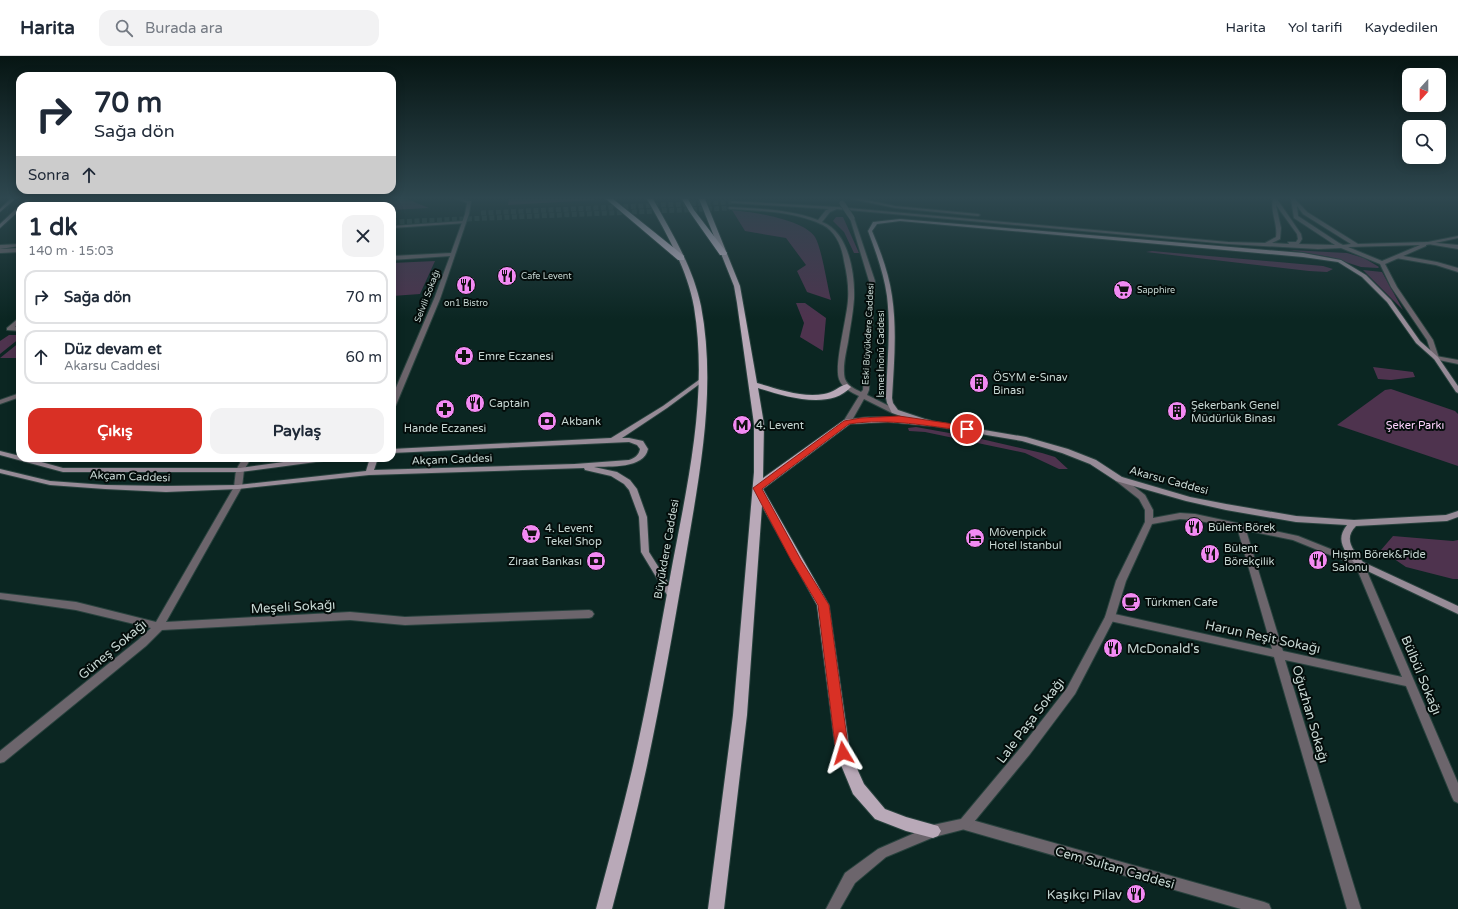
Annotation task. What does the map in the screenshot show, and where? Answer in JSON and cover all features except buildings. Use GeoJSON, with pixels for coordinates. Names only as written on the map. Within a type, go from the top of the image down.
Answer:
{"type":"FeatureCollection","features":[{"type":"Feature","properties":{"kind":"highway"},"geometry":{"type":"LineString","coordinates":[[658,239],[681,258]]}},
{"type":"Feature","properties":{"kind":"highway"},"geometry":{"type":"LineString","coordinates":[[712,239],[723,253]]}},
{"type":"Feature","properties":{"kind":"main road","name":"Büyükdere Caddesi"},"geometry":{"type":"LineString","coordinates":[[604,909],[643,754],[673,598],[701,428],[703,379],[702,337],[697,305],[681,258],[671,239]]}},
{"type":"Feature","properties":{"kind":"main road"},"geometry":{"type":"LineString","coordinates":[[716,909],[740,715],[760,437],[741,303],[737,286],[717,239]]}},
{"type":"Feature","properties":{"kind":"main road","name":"İsmet İnönü Caddesi"},"geometry":{"type":"LineString","coordinates":[[872,239],[888,287],[890,303],[891,351],[889,398],[890,404],[895,411]]}},
{"type":"Feature","properties":{"kind":"main road","name":"İsmet İnönü Caddesi"},"geometry":{"type":"LineString","coordinates":[[1121,239],[1319,256],[1339,261],[1364,276],[1389,301],[1418,342],[1436,358]]}},
{"type":"Feature","properties":{"kind":"main road"},"geometry":{"type":"LineString","coordinates":[[1436,358],[1458,391]]}},
{"type":"Feature","properties":{"kind":"main road"},"geometry":{"type":"LineString","coordinates":[[613,440],[665,407],[703,379]]}},
{"type":"Feature","properties":{"kind":"main road"},"geometry":{"type":"LineString","coordinates":[[753,384],[794,396],[811,397],[826,397],[838,394],[848,387]]}},
{"type":"Feature","properties":{"kind":"main road","name":"Akarsu Caddesi"},"geometry":{"type":"LineString","coordinates":[[895,411],[930,423],[1022,439],[1065,451],[1093,462],[1119,479],[1189,499],[1243,511],[1296,519],[1354,523],[1447,518],[1458,514]]}},
{"type":"Feature","properties":{"kind":"main road"},"geometry":{"type":"LineString","coordinates":[[757,488],[847,422],[899,419],[930,423]]}},
{"type":"Feature","properties":{"kind":"main road","name":"Akçam Caddesi"},"geometry":{"type":"LineString","coordinates":[[0,471],[50,483],[106,487],[166,489],[238,487],[369,473],[575,466],[629,462],[637,460],[643,454],[644,448],[640,443],[629,440],[613,440],[396,451]]}},
{"type":"Feature","properties":{"kind":"main road","name":"Akçam Caddesi"},"geometry":{"type":"LineString","coordinates":[[0,453],[16,457]]}},
{"type":"Feature","properties":{"kind":"main road","name":"Akçam Caddesi"},"geometry":{"type":"LineString","coordinates":[[33,462],[63,470],[240,470],[301,462]]}},
{"type":"Feature","properties":{"kind":"main road"},"geometry":{"type":"LineString","coordinates":[[369,473],[373,462]]}},
{"type":"Feature","properties":{"kind":"main road"},"geometry":{"type":"LineString","coordinates":[[575,466],[614,474],[633,489],[643,517],[645,552],[673,598]]}},
{"type":"Feature","properties":{"kind":"main road"},"geometry":{"type":"LineString","coordinates":[[757,488],[823,605],[843,753],[858,789],[880,814],[906,824],[933,831]]}},
{"type":"Feature","properties":{"kind":"main road"},"geometry":{"type":"LineString","coordinates":[[1354,523],[1348,528],[1345,536],[1346,544],[1350,553],[1360,564],[1458,610]]}},
{"type":"Feature","properties":{"kind":"street","name":"Selvili Sokağı"},"geometry":{"type":"LineString","coordinates":[[396,396],[437,299],[458,239]]}},
{"type":"Feature","properties":{"kind":"street"},"geometry":{"type":"LineString","coordinates":[[839,239],[846,250],[851,284],[851,300],[841,367],[842,379],[848,387],[862,396],[895,411]]}},
{"type":"Feature","properties":{"kind":"street","name":"Eski Büyükdere Caddesi"},"geometry":{"type":"LineString","coordinates":[[847,422],[866,390],[868,371],[872,282],[859,239]]}},
{"type":"Feature","properties":{"kind":"street"},"geometry":{"type":"LineString","coordinates":[[1181,239],[1228,243],[1318,247],[1428,243],[1449,239]]}},
{"type":"Feature","properties":{"kind":"street"},"geometry":{"type":"LineString","coordinates":[[1230,239],[1266,244],[1297,243],[1300,239]]}},
{"type":"Feature","properties":{"kind":"street"},"geometry":{"type":"LineString","coordinates":[[1266,244],[1276,239]]}},
{"type":"Feature","properties":{"kind":"street"},"geometry":{"type":"LineString","coordinates":[[1328,239],[1352,253],[1382,263],[1428,243],[1458,247]]}},
{"type":"Feature","properties":{"kind":"street"},"geometry":{"type":"LineString","coordinates":[[1345,239],[1356,246]]}},
{"type":"Feature","properties":{"kind":"street"},"geometry":{"type":"LineString","coordinates":[[0,242],[16,240]]}},
{"type":"Feature","properties":{"kind":"street"},"geometry":{"type":"LineString","coordinates":[[0,247],[16,246]]}},
{"type":"Feature","properties":{"kind":"street"},"geometry":{"type":"LineString","coordinates":[[1318,247],[1352,253]]}},
{"type":"Feature","properties":{"kind":"street"},"geometry":{"type":"LineString","coordinates":[[0,251],[16,250]]}},
{"type":"Feature","properties":{"kind":"street"},"geometry":{"type":"LineString","coordinates":[[396,258],[452,254]]}},
{"type":"Feature","properties":{"kind":"street"},"geometry":{"type":"LineString","coordinates":[[1398,257],[1437,264],[1458,270]]}},
{"type":"Feature","properties":{"kind":"street"},"geometry":{"type":"LineString","coordinates":[[1382,263],[1394,288],[1430,340],[1436,358],[1458,362]]}},
{"type":"Feature","properties":{"kind":"street"},"geometry":{"type":"LineString","coordinates":[[16,323],[9,329],[16,329]]}},
{"type":"Feature","properties":{"kind":"street"},"geometry":{"type":"LineString","coordinates":[[0,402],[16,396]]}},
{"type":"Feature","properties":{"kind":"street"},"geometry":{"type":"LineString","coordinates":[[240,470],[245,462]]}},
{"type":"Feature","properties":{"kind":"street","name":"Güneş Sokağı"},"geometry":{"type":"LineString","coordinates":[[0,758],[142,643],[159,626],[238,487],[240,470]]}},
{"type":"Feature","properties":{"kind":"street"},"geometry":{"type":"LineString","coordinates":[[1119,479],[1142,497],[1149,510],[1149,522],[1180,516],[1195,517],[1294,538],[1360,564]]}},
{"type":"Feature","properties":{"kind":"street","name":"Lale Paşa Sokağı"},"geometry":{"type":"LineString","coordinates":[[965,824],[1026,750],[1071,691],[1110,618],[1121,580],[1149,522]]}},
{"type":"Feature","properties":{"kind":"street","name":"Oğuzhan Sokağı"},"geometry":{"type":"LineString","coordinates":[[1241,527],[1354,909]]}},
{"type":"Feature","properties":{"kind":"street","name":"Bülbül Sokağı"},"geometry":{"type":"LineString","coordinates":[[1360,564],[1458,796]]}},
{"type":"Feature","properties":{"kind":"street","name":"Meşeli Sokağı"},"geometry":{"type":"LineString","coordinates":[[0,596],[76,606],[159,626],[350,616],[405,621],[589,614]]}},
{"type":"Feature","properties":{"kind":"street","name":"Harun Reşit Sokağı"},"geometry":{"type":"LineString","coordinates":[[1110,618],[1279,653],[1410,683]]}},
{"type":"Feature","properties":{"kind":"street"},"geometry":{"type":"LineString","coordinates":[[833,909],[850,878],[882,853],[933,831],[965,824]]}},
{"type":"Feature","properties":{"kind":"street","name":"Cem Sultan Caddesi"},"geometry":{"type":"LineString","coordinates":[[965,824],[1264,909]]}},
{"type":"Feature","properties":{"kind":"green space"},"geometry":{"type":"Polygon","coordinates":[[[787,239],[816,239],[820,250],[831,300],[807,292],[797,271],[806,265],[787,239]]]}},
{"type":"Feature","properties":{"kind":"green space"},"geometry":{"type":"Polygon","coordinates":[[[847,239],[853,239],[859,253],[854,253],[847,239]]]}},
{"type":"Feature","properties":{"kind":"green space"},"geometry":{"type":"Polygon","coordinates":[[[1289,250],[1347,253],[1364,258],[1379,267],[1361,267],[1330,257],[1289,250]]]}},
{"type":"Feature","properties":{"kind":"green space"},"geometry":{"type":"Polygon","coordinates":[[[1152,251],[1323,266],[1333,269],[1327,272],[1309,271],[1146,252],[1152,251]]]}},
{"type":"Feature","properties":{"kind":"green space"},"geometry":{"type":"Polygon","coordinates":[[[435,261],[420,294],[396,296],[396,263],[435,261]]]}},
{"type":"Feature","properties":{"kind":"green space"},"geometry":{"type":"Polygon","coordinates":[[[1363,270],[1382,272],[1403,310],[1363,270]]]}},
{"type":"Feature","properties":{"kind":"green space"},"geometry":{"type":"Polygon","coordinates":[[[796,303],[805,303],[826,318],[823,351],[800,337],[804,323],[796,303]]]}},
{"type":"Feature","properties":{"kind":"green space"},"geometry":{"type":"Polygon","coordinates":[[[9,335],[16,335],[16,341],[0,354],[0,341],[9,335]]]}},
{"type":"Feature","properties":{"kind":"green space"},"geometry":{"type":"Polygon","coordinates":[[[16,345],[16,358],[0,358],[16,345]]]}},
{"type":"Feature","properties":{"kind":"green space"},"geometry":{"type":"Polygon","coordinates":[[[1373,367],[1413,372],[1415,377],[1391,380],[1378,379],[1373,367]]]}},
{"type":"Feature","properties":{"kind":"green space","name":"Şeker Parkı"},"geometry":{"type":"Polygon","coordinates":[[[1391,389],[1455,411],[1458,414],[1458,466],[1337,425],[1385,390],[1391,389]]]}},
{"type":"Feature","properties":{"kind":"green space"},"geometry":{"type":"Polygon","coordinates":[[[916,427],[977,438],[1042,453],[1055,457],[1068,469],[1059,469],[1025,453],[925,432],[909,431],[908,428],[916,427]]]}},
{"type":"Feature","properties":{"kind":"green space"},"geometry":{"type":"Polygon","coordinates":[[[1393,536],[1453,541],[1458,540],[1458,579],[1406,567],[1381,550],[1393,536]]]}},
{"type":"Feature","properties":{"kind":"place","name":"Cafe Levent"},"geometry":{"type":"Point","coordinates":[507,276]}},
{"type":"Feature","properties":{"kind":"place","name":"on1 Bistro"},"geometry":{"type":"Point","coordinates":[466,285]}},
{"type":"Feature","properties":{"kind":"place","name":"Sapphire"},"geometry":{"type":"Point","coordinates":[1123,290]}},
{"type":"Feature","properties":{"kind":"place","name":"Emre Eczanesi"},"geometry":{"type":"Point","coordinates":[464,356]}},
{"type":"Feature","properties":{"kind":"place","name":"ÖSYM e-Sınav Binası"},"geometry":{"type":"Point","coordinates":[979,383]}},
{"type":"Feature","properties":{"kind":"place","name":"Captain"},"geometry":{"type":"Point","coordinates":[475,403]}},
{"type":"Feature","properties":{"kind":"place","name":"Hande Eczanesi"},"geometry":{"type":"Point","coordinates":[445,409]}},
{"type":"Feature","properties":{"kind":"place","name":"Şekerbank Genel Müdürlük Binası"},"geometry":{"type":"Point","coordinates":[1177,411]}},
{"type":"Feature","properties":{"kind":"place","name":"Akbank"},"geometry":{"type":"Point","coordinates":[547,421]}},
{"type":"Feature","properties":{"kind":"place","name":"4. Levent"},"geometry":{"type":"Point","coordinates":[742,425]}},
{"type":"Feature","properties":{"kind":"place","name":"Bülent Börek"},"geometry":{"type":"Point","coordinates":[1194,527]}},
{"type":"Feature","properties":{"kind":"place","name":"4. Levent Tekel Shop"},"geometry":{"type":"Point","coordinates":[531,534]}},
{"type":"Feature","properties":{"kind":"place","name":"Mövenpick Hotel Istanbul"},"geometry":{"type":"Point","coordinates":[975,538]}},
{"type":"Feature","properties":{"kind":"place","name":"Bülent Börekçilik"},"geometry":{"type":"Point","coordinates":[1210,554]}},
{"type":"Feature","properties":{"kind":"place","name":"Hışım Börek&Pide Salonu"},"geometry":{"type":"Point","coordinates":[1318,560]}},
{"type":"Feature","properties":{"kind":"place","name":"Ziraat Bankası"},"geometry":{"type":"Point","coordinates":[596,561]}},
{"type":"Feature","properties":{"kind":"place","name":"Türkmen Cafe"},"geometry":{"type":"Point","coordinates":[1131,602]}},
{"type":"Feature","properties":{"kind":"place","name":"McDonald's"},"geometry":{"type":"Point","coordinates":[1113,648]}},
{"type":"Feature","properties":{"kind":"place","name":"Kaşıkçı Pilav"},"geometry":{"type":"Point","coordinates":[1136,894]}},
{"type":"Feature","properties":{"kind":"route"},"geometry":{"type":"LineString","coordinates":[[843,753],[823,605],[757,488],[847,422],[877,419],[899,419],[967,429]]}}]}
